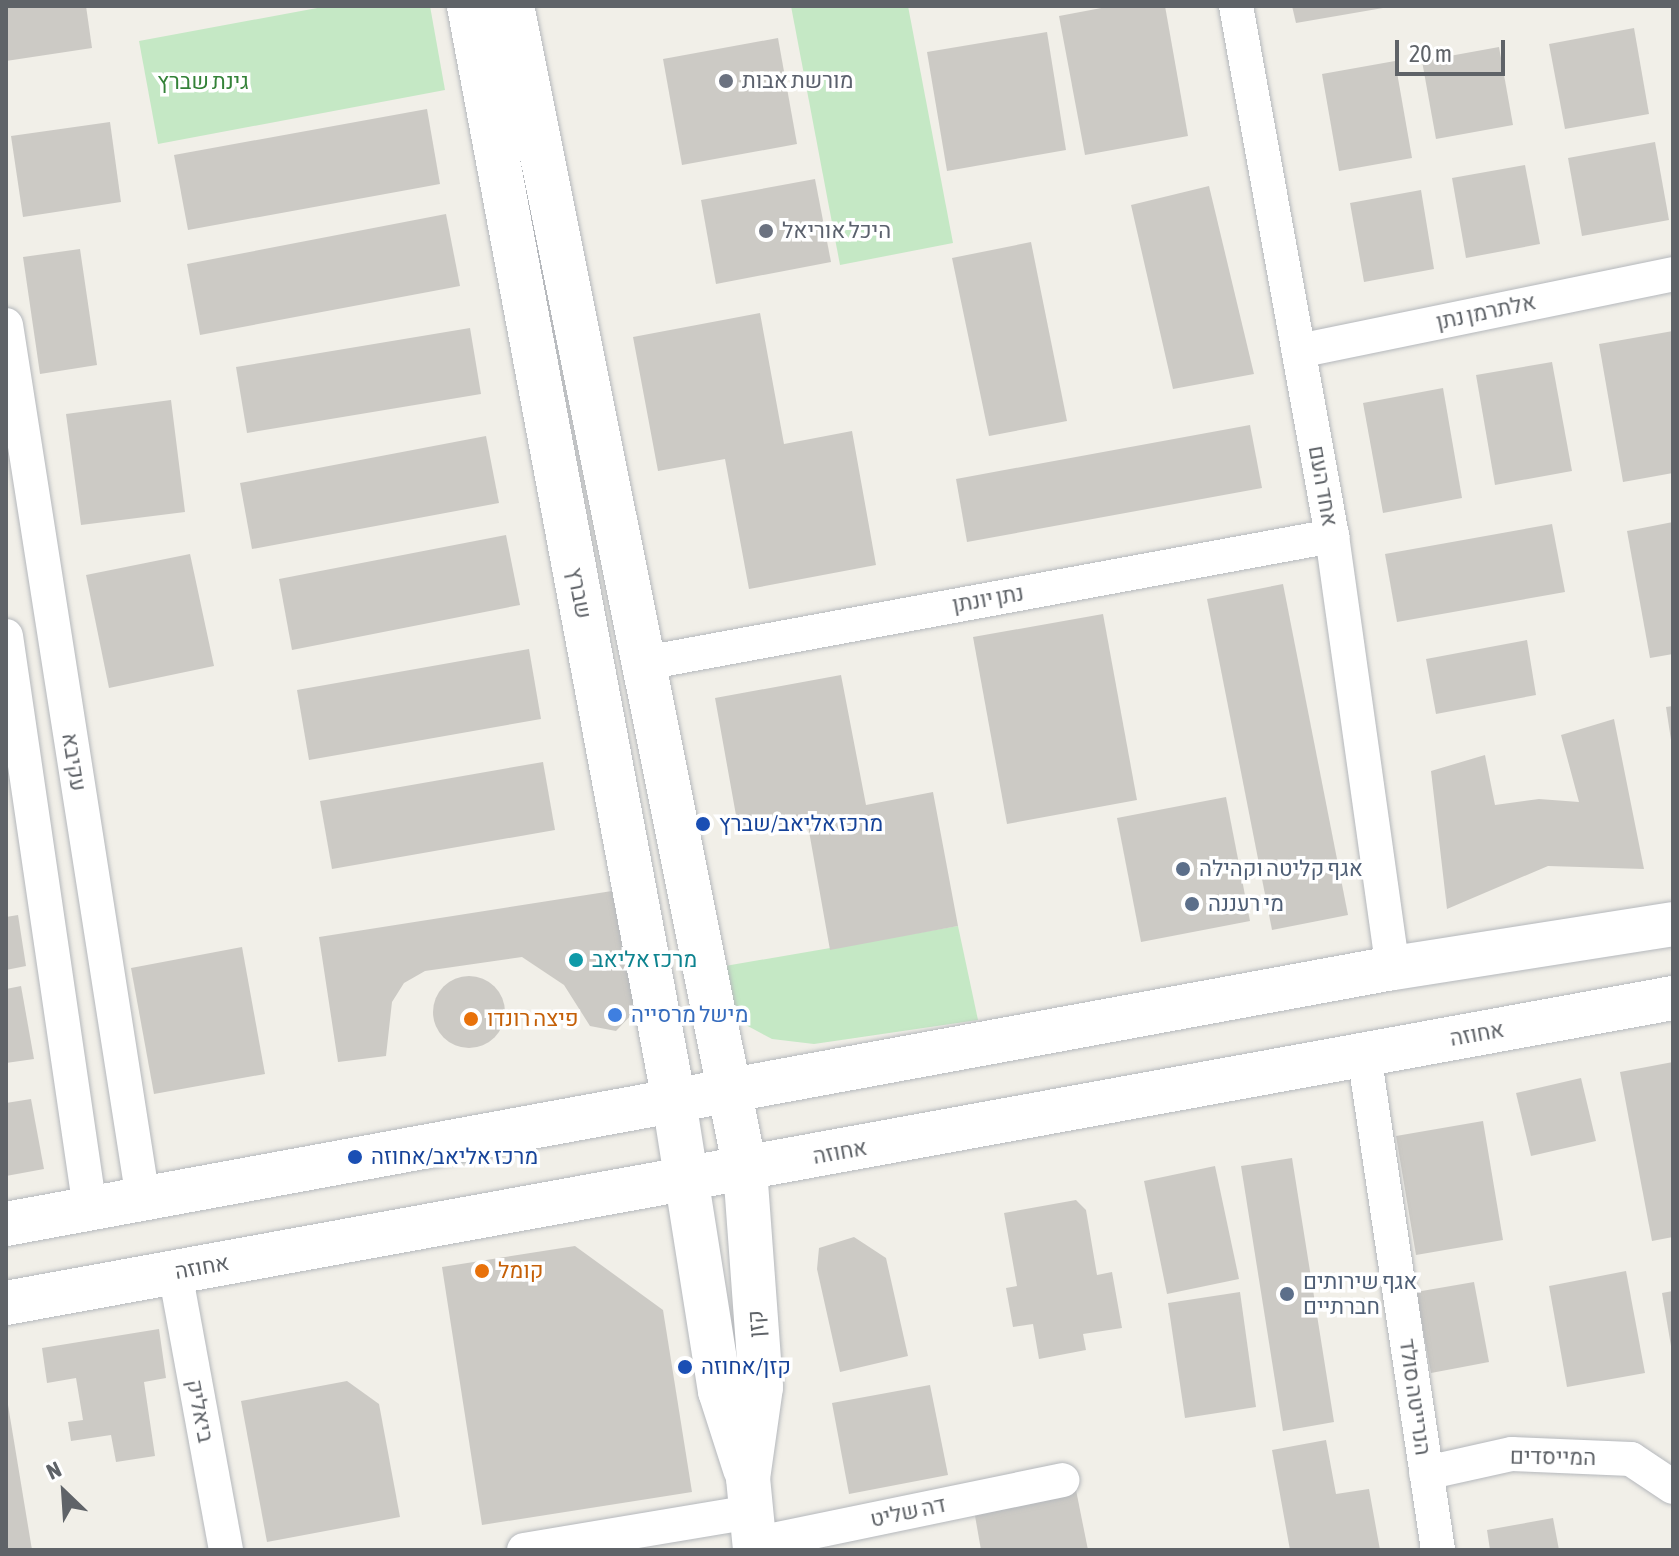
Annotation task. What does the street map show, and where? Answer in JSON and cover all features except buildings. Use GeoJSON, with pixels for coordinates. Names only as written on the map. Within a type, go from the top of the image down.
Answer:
{"type":"FeatureCollection","features":[{"type":"Feature","properties":{"kind":"main road","name":"שברץ"},"geometry":{"type":"LineString","coordinates":[[469,6],[674,1101],[686,1181]]}},
{"type":"Feature","properties":{"kind":"main road"},"geometry":{"type":"LineString","coordinates":[[512,6],[745,1169]]}},
{"type":"Feature","properties":{"kind":"main road"},"geometry":{"type":"LineString","coordinates":[[6,1224],[1393,968],[1673,924]]}},
{"type":"Feature","properties":{"kind":"main road","name":"אחוזה"},"geometry":{"type":"LineString","coordinates":[[6,1303],[1673,998]]}},
{"type":"Feature","properties":{"kind":"main road"},"geometry":{"type":"LineString","coordinates":[[716,1020],[758,1064],[783,1078],[806,1076]]}},
{"type":"Feature","properties":{"kind":"main road","name":"קזן"},"geometry":{"type":"LineString","coordinates":[[745,1169],[761,1387],[752,1521]]}},
{"type":"Feature","properties":{"kind":"main road","name":"קזן"},"geometry":{"type":"LineString","coordinates":[[686,1181],[720,1391],[752,1521]]}},
{"type":"Feature","properties":{"kind":"street","name":"אחד העם"},"geometry":{"type":"LineString","coordinates":[[1236,6],[1332,536],[1393,968]]}},
{"type":"Feature","properties":{"kind":"street","name":"אלתרמן נתן"},"geometry":{"type":"LineString","coordinates":[[1299,351],[1673,274]]}},
{"type":"Feature","properties":{"kind":"street","name":"עקיבא"},"geometry":{"type":"LineString","coordinates":[[6,325],[143,1199]]}},
{"type":"Feature","properties":{"kind":"street","name":"נתן יונתן"},"geometry":{"type":"LineString","coordinates":[[645,663],[1332,536]]}},
{"type":"Feature","properties":{"kind":"street"},"geometry":{"type":"LineString","coordinates":[[6,636],[90,1209]]}},
{"type":"Feature","properties":{"kind":"street","name":"הנרייטה סולד"},"geometry":{"type":"LineString","coordinates":[[1364,1054],[1438,1550]]}},
{"type":"Feature","properties":{"kind":"street","name":"ביאליק"},"geometry":{"type":"LineString","coordinates":[[175,1272],[226,1550]]}},
{"type":"Feature","properties":{"kind":"street","name":"המייסדים"},"geometry":{"type":"LineString","coordinates":[[1426,1473],[1512,1454],[1631,1459],[1673,1487]]}},
{"type":"Feature","properties":{"kind":"street","name":"דה שליט"},"geometry":{"type":"LineString","coordinates":[[524,1550],[1062,1480]]}},
{"type":"Feature","properties":{"kind":"green space","name":"גינת שברץ"},"geometry":{"type":"Polygon","coordinates":[[[328,6],[430,6],[445,90],[158,144],[139,41],[328,6]]]}},
{"type":"Feature","properties":{"kind":"green space"},"geometry":{"type":"Polygon","coordinates":[[[791,6],[908,6],[953,243],[840,265],[791,6]]]}},
{"type":"Feature","properties":{"kind":"green space"},"geometry":{"type":"Polygon","coordinates":[[[958,926],[978,1020],[814,1044],[772,1039],[744,1024],[725,1000],[725,966],[958,926]]]}},
{"type":"Feature","properties":{"kind":"place","name":"מורשת אבות"},"geometry":{"type":"Point","coordinates":[726,81]}},
{"type":"Feature","properties":{"kind":"place","name":"היכל אוריאל"},"geometry":{"type":"Point","coordinates":[766,231]}},
{"type":"Feature","properties":{"kind":"place","name":"מרכז אליאב/שברץ"},"geometry":{"type":"Point","coordinates":[703,824]}},
{"type":"Feature","properties":{"kind":"place","name":"אגף קליטה וקהילה"},"geometry":{"type":"Point","coordinates":[1183,869]}},
{"type":"Feature","properties":{"kind":"place","name":"מי רעננה"},"geometry":{"type":"Point","coordinates":[1192,904]}},
{"type":"Feature","properties":{"kind":"place","name":"מרכז אליאב"},"geometry":{"type":"Point","coordinates":[576,960]}},
{"type":"Feature","properties":{"kind":"place","name":"מישל מרסייה"},"geometry":{"type":"Point","coordinates":[615,1015]}},
{"type":"Feature","properties":{"kind":"place","name":"פיצה רונדו"},"geometry":{"type":"Point","coordinates":[471,1019]}},
{"type":"Feature","properties":{"kind":"place","name":"מרכז אליאב/אחוזה"},"geometry":{"type":"Point","coordinates":[355,1157]}},
{"type":"Feature","properties":{"kind":"place","name":"קומל"},"geometry":{"type":"Point","coordinates":[482,1271]}},
{"type":"Feature","properties":{"kind":"place","name":"אגף שירותים חברתיים"},"geometry":{"type":"Point","coordinates":[1287,1294]}},
{"type":"Feature","properties":{"kind":"place","name":"קזן/אחוזה"},"geometry":{"type":"Point","coordinates":[685,1367]}}]}
